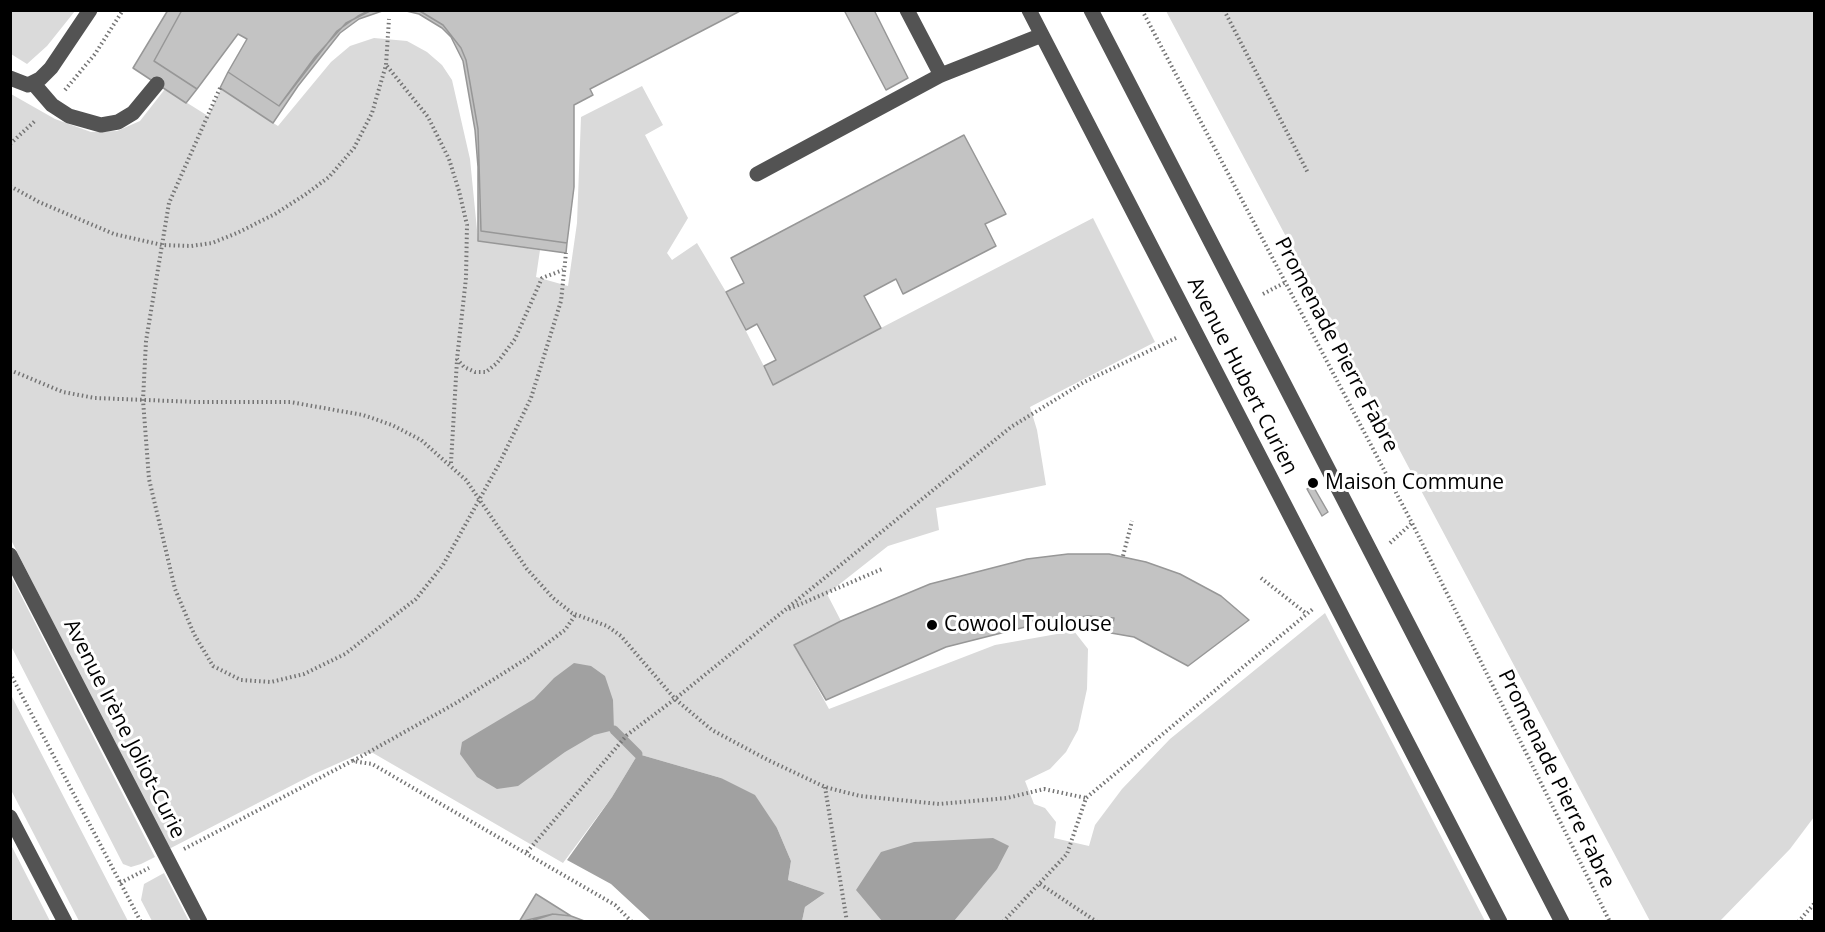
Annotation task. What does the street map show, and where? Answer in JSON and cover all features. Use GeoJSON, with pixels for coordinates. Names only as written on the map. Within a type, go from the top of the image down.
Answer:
{"type":"FeatureCollection","features":[{"type":"Feature","properties":{"kind":"street"},"geometry":{"type":"LineString","coordinates":[[10,78],[28,85],[51,68],[90,10]]}},
{"type":"Feature","properties":{"kind":"street"},"geometry":{"type":"LineString","coordinates":[[907,10],[941,75]]}},
{"type":"Feature","properties":{"kind":"street","name":"Avenue Hubert Curien"},"geometry":{"type":"LineString","coordinates":[[1029,10],[1500,921]]}},
{"type":"Feature","properties":{"kind":"street"},"geometry":{"type":"LineString","coordinates":[[1091,10],[1562,921]]}},
{"type":"Feature","properties":{"kind":"street"},"geometry":{"type":"LineString","coordinates":[[757,174],[941,75],[1042,35]]}},
{"type":"Feature","properties":{"kind":"street"},"geometry":{"type":"LineString","coordinates":[[33,82],[47,109],[101,125],[118,122],[133,113],[157,84]]}},
{"type":"Feature","properties":{"kind":"street","name":"Avenue Irène Joliot-Curie"},"geometry":{"type":"LineString","coordinates":[[10,555],[200,921]]}},
{"type":"Feature","properties":{"kind":"street"},"geometry":{"type":"LineString","coordinates":[[10,817],[65,921]]}},
{"type":"Feature","properties":{"kind":"path"},"geometry":{"type":"LineString","coordinates":[[10,144],[47,109],[95,54],[123,10]]}},
{"type":"Feature","properties":{"kind":"path","name":"Promenade Pierre Fabre"},"geometry":{"type":"LineString","coordinates":[[1142,10],[1412,523],[1610,921]]}},
{"type":"Feature","properties":{"kind":"path"},"geometry":{"type":"LineString","coordinates":[[1224,10],[1308,173]]}},
{"type":"Feature","properties":{"kind":"path"},"geometry":{"type":"LineString","coordinates":[[10,186],[39,202],[114,234],[162,245],[212,243],[237,233],[275,214],[329,177],[354,148],[372,113],[386,65],[389,19]]}},
{"type":"Feature","properties":{"kind":"path"},"geometry":{"type":"LineString","coordinates":[[386,65],[428,117],[449,159],[466,225],[466,278],[457,359],[451,464]]}},
{"type":"Feature","properties":{"kind":"path"},"geometry":{"type":"LineString","coordinates":[[220,88],[170,203],[146,341],[143,400],[149,480],[175,589],[194,634],[213,666],[241,680],[270,682],[304,674],[345,654],[416,599],[443,565],[468,523],[479,497],[500,464],[539,377],[561,301],[566,254]]}},
{"type":"Feature","properties":{"kind":"path"},"geometry":{"type":"LineString","coordinates":[[457,359],[464,367],[476,372],[486,372],[497,363],[515,339],[542,278],[563,270]]}},
{"type":"Feature","properties":{"kind":"path"},"geometry":{"type":"LineString","coordinates":[[1243,304],[1286,282]]}},
{"type":"Feature","properties":{"kind":"path"},"geometry":{"type":"LineString","coordinates":[[527,852],[627,735],[675,699],[1011,427],[1084,382],[1194,329]]}},
{"type":"Feature","properties":{"kind":"path"},"geometry":{"type":"LineString","coordinates":[[10,370],[63,392],[95,398],[290,402],[363,415],[392,425],[421,440],[451,464],[479,497],[527,569],[553,598],[574,613],[607,626],[621,636],[675,699],[712,730],[825,787],[860,796],[939,804],[1006,798],[1044,789],[1086,798]]}},
{"type":"Feature","properties":{"kind":"path"},"geometry":{"type":"LineString","coordinates":[[1123,556],[1132,521]]}},
{"type":"Feature","properties":{"kind":"path"},"geometry":{"type":"LineString","coordinates":[[1373,558],[1412,523]]}},
{"type":"Feature","properties":{"kind":"path"},"geometry":{"type":"LineString","coordinates":[[782,612],[882,569]]}},
{"type":"Feature","properties":{"kind":"path"},"geometry":{"type":"LineString","coordinates":[[1261,578],[1307,614]]}},
{"type":"Feature","properties":{"kind":"path"},"geometry":{"type":"LineString","coordinates":[[1003,921],[1066,854],[1086,798],[1330,594]]}},
{"type":"Feature","properties":{"kind":"path"},"geometry":{"type":"LineString","coordinates":[[120,883],[352,761],[456,703],[526,659],[565,630],[574,613]]}},
{"type":"Feature","properties":{"kind":"path"},"geometry":{"type":"LineString","coordinates":[[10,673],[141,921]]}},
{"type":"Feature","properties":{"kind":"path"},"geometry":{"type":"LineString","coordinates":[[352,761],[372,764],[527,852],[615,905],[632,921]]}},
{"type":"Feature","properties":{"kind":"path"},"geometry":{"type":"LineString","coordinates":[[825,787],[847,921]]}},
{"type":"Feature","properties":{"kind":"path"},"geometry":{"type":"LineString","coordinates":[[1040,884],[1097,921]]}},
{"type":"Feature","properties":{"kind":"path"},"geometry":{"type":"LineString","coordinates":[[1798,921],[1815,904]]}},
{"type":"Feature","properties":{"kind":"shaded area"},"geometry":{"type":"Polygon","coordinates":[[[10,11],[75,11],[47,46],[27,64],[11,54],[10,11]]]}},
{"type":"Feature","properties":{"kind":"shaded area"},"geometry":{"type":"Polygon","coordinates":[[[1166,11],[1814,11],[1814,817],[1790,849],[1720,921],[1650,921],[1166,11]]]}},
{"type":"Feature","properties":{"kind":"shaded area"},"geometry":{"type":"Polygon","coordinates":[[[374,38],[407,41],[427,52],[442,65],[452,80],[470,159],[478,240],[540,250],[536,277],[568,286],[577,223],[581,117],[642,86],[663,125],[645,135],[688,218],[667,253],[672,260],[697,243],[726,292],[773,384],[1093,218],[1155,342],[1030,407],[1037,430],[1046,485],[936,508],[939,530],[888,546],[827,594],[841,621],[794,645],[829,709],[995,645],[1074,631],[1088,649],[1087,689],[1078,730],[1066,752],[1050,769],[1025,781],[1034,804],[1045,808],[1056,822],[1054,838],[1089,846],[1095,825],[1122,789],[1170,739],[1325,613],[1485,921],[802,921],[805,907],[825,893],[788,880],[791,861],[777,828],[721,778],[638,754],[612,797],[563,863],[373,753],[359,754],[314,774],[169,849],[11,540],[11,94],[55,119],[91,132],[117,131],[140,121],[165,89],[208,116],[221,89],[278,126],[331,62],[350,46],[374,38]]]}},
{"type":"Feature","properties":{"kind":"shaded area"},"geometry":{"type":"Polygon","coordinates":[[[11,576],[155,857],[141,864],[131,867],[123,864],[11,646],[11,576]]]}},
{"type":"Feature","properties":{"kind":"shaded area"},"geometry":{"type":"Polygon","coordinates":[[[574,663],[591,666],[605,676],[613,700],[614,730],[594,735],[565,752],[518,786],[497,789],[477,777],[460,754],[462,742],[534,699],[554,678],[574,663]]]}},
{"type":"Feature","properties":{"kind":"shaded area"},"geometry":{"type":"Polygon","coordinates":[[[10,695],[128,921],[79,921],[11,790],[10,695]]]}},
{"type":"Feature","properties":{"kind":"shaded area"},"geometry":{"type":"Polygon","coordinates":[[[638,754],[721,778],[755,795],[777,828],[791,861],[788,880],[825,893],[805,907],[802,921],[651,921],[611,884],[567,860],[612,797],[638,754]]]}},
{"type":"Feature","properties":{"kind":"shaded area"},"geometry":{"type":"Polygon","coordinates":[[[993,838],[1009,846],[997,869],[954,921],[882,921],[856,890],[881,852],[914,842],[993,838]]]}},
{"type":"Feature","properties":{"kind":"shaded area"},"geometry":{"type":"Polygon","coordinates":[[[11,845],[50,921],[11,921],[11,845]]]}},
{"type":"Feature","properties":{"kind":"shaded area"},"geometry":{"type":"Polygon","coordinates":[[[164,873],[189,921],[152,921],[141,900],[144,884],[164,873]]]}},
{"type":"Feature","properties":{"kind":"building"},"geometry":{"type":"Polygon","coordinates":[[[168,10],[182,10],[154,61],[197,89],[186,103],[133,68],[168,10]]]}},
{"type":"Feature","properties":{"kind":"building"},"geometry":{"type":"Polygon","coordinates":[[[182,10],[370,10],[337,31],[279,106],[228,72],[247,39],[238,34],[197,89],[154,61],[182,10]]]}},
{"type":"Feature","properties":{"kind":"building"},"geometry":{"type":"Polygon","coordinates":[[[385,10],[359,19],[340,33],[298,86],[273,123],[220,88],[228,72],[279,106],[315,57],[346,23],[370,11],[385,10]]]}},
{"type":"Feature","properties":{"kind":"building"},"geometry":{"type":"Polygon","coordinates":[[[402,10],[420,11],[443,25],[461,48],[466,60],[478,129],[481,231],[567,243],[566,253],[478,241],[478,167],[475,130],[463,61],[451,37],[442,28],[419,14],[402,10]]]}},
{"type":"Feature","properties":{"kind":"building"},"geometry":{"type":"Polygon","coordinates":[[[418,10],[742,10],[590,89],[593,95],[574,105],[574,187],[567,243],[481,231],[478,129],[466,60],[461,48],[443,25],[418,10]]]}},
{"type":"Feature","properties":{"kind":"building"},"geometry":{"type":"Polygon","coordinates":[[[844,10],[874,10],[908,78],[886,90],[844,10]]]}},
{"type":"Feature","properties":{"kind":"building"},"geometry":{"type":"Polygon","coordinates":[[[964,135],[1006,214],[985,224],[996,246],[903,294],[896,279],[864,296],[881,328],[773,385],[764,366],[776,360],[757,324],[746,330],[726,292],[744,283],[731,258],[964,135]]]}},
{"type":"Feature","properties":{"kind":"building"},"geometry":{"type":"Polygon","coordinates":[[[1313,486],[1328,512],[1322,516],[1307,489],[1313,486]]]}},
{"type":"Feature","properties":{"kind":"building","name":"Cowool Toulouse"},"geometry":{"type":"Polygon","coordinates":[[[1068,554],[1109,554],[1146,562],[1180,574],[1221,596],[1249,620],[1188,666],[1134,637],[1111,633],[1114,618],[1088,616],[1049,621],[946,647],[826,700],[794,645],[841,621],[930,584],[1027,559],[1068,554]]]}},
{"type":"Feature","properties":{"kind":"building"},"geometry":{"type":"Polygon","coordinates":[[[536,894],[571,916],[553,914],[519,922],[536,894]]]}},
{"type":"Feature","properties":{"kind":"building"},"geometry":{"type":"Polygon","coordinates":[[[553,914],[571,916],[587,922],[528,922],[553,914]]]}},
{"type":"Feature","properties":{"kind":"waterway"},"geometry":{"type":"LineString","coordinates":[[614,730],[638,754]]}},
{"type":"Feature","properties":{"kind":"place","name":"Maison Commune"},"geometry":{"type":"Point","coordinates":[1313,483]}},
{"type":"Feature","properties":{"kind":"place","name":"Cowool Toulouse"},"geometry":{"type":"Point","coordinates":[932,625]}}]}
